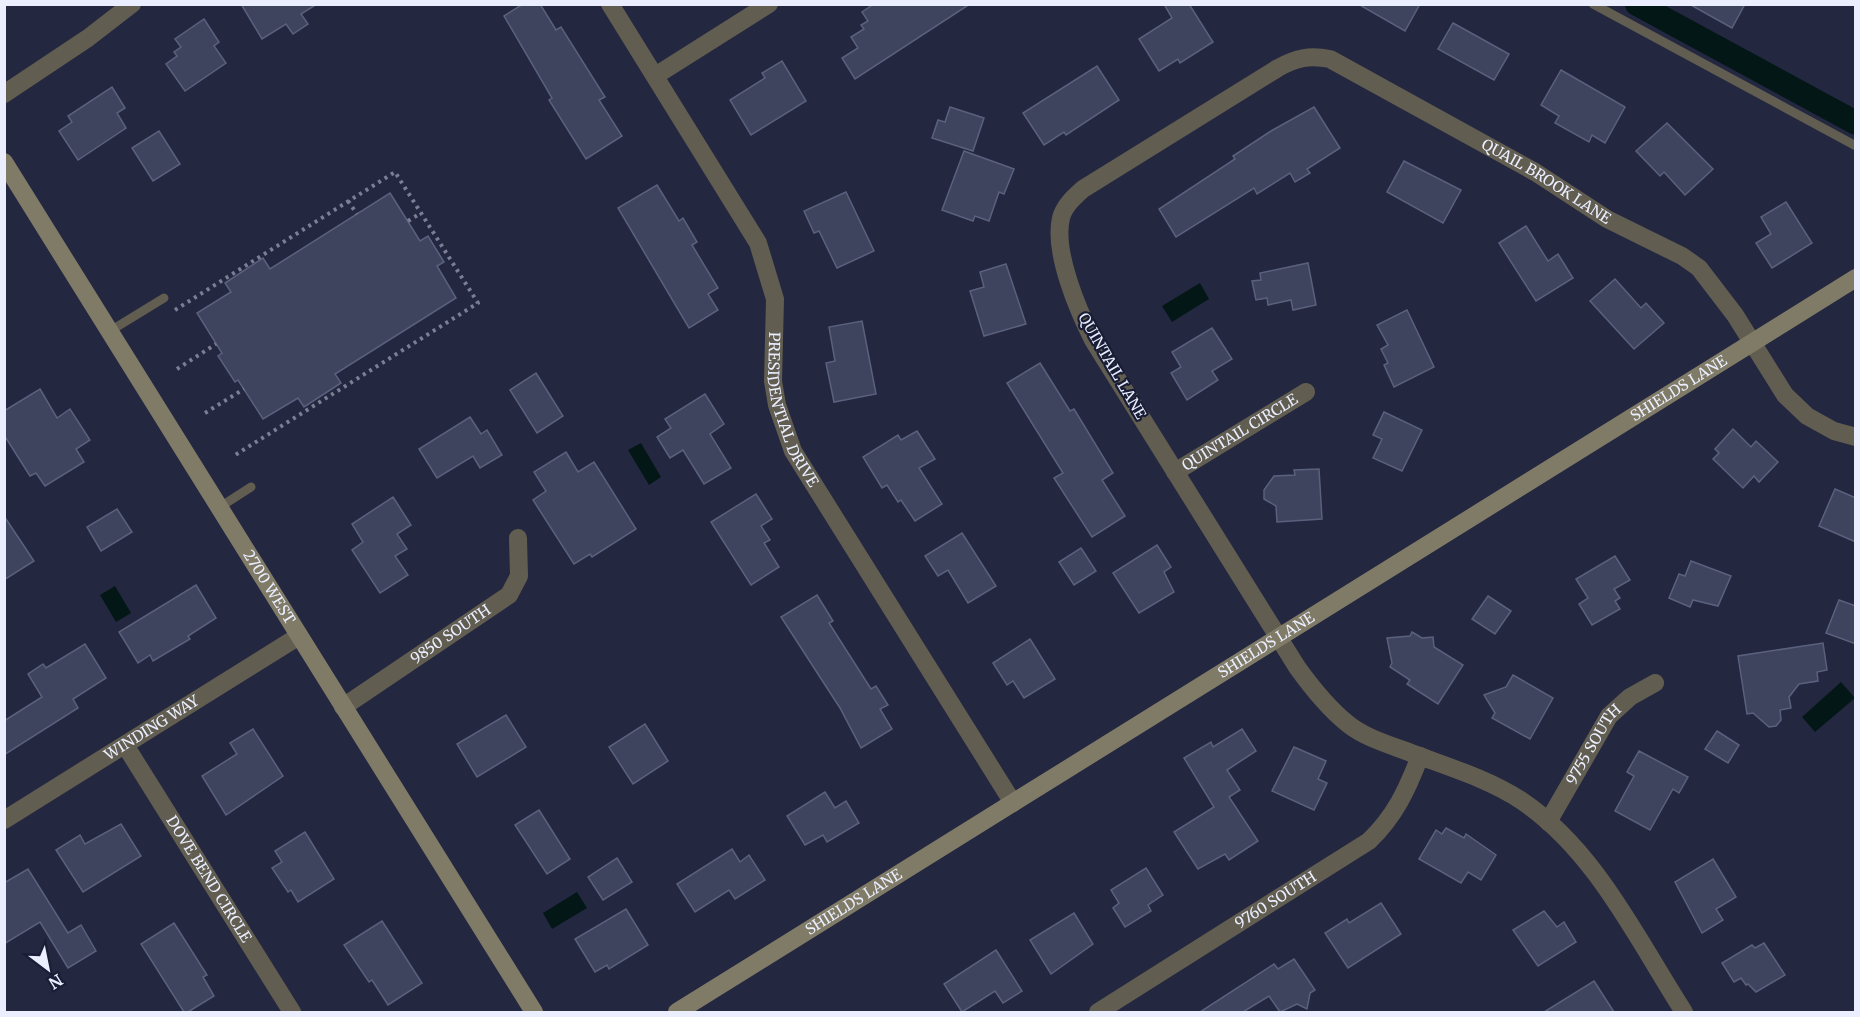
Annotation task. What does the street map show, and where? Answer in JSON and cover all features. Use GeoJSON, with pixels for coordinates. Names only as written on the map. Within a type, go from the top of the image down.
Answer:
{"type":"FeatureCollection","features":[{"type":"Feature","properties":{"kind":"main road","name":"2700 WEST"},"geometry":{"type":"LineString","coordinates":[[4,162],[534,1012]]}},
{"type":"Feature","properties":{"kind":"main road","name":"SHIELDS LANE"},"geometry":{"type":"LineString","coordinates":[[677,1012],[1856,278]]}},
{"type":"Feature","properties":{"kind":"street"},"geometry":{"type":"LineString","coordinates":[[4,94],[70,50],[132,4]]}},
{"type":"Feature","properties":{"kind":"street","name":"PRESIDENTIAL DRIVE"},"geometry":{"type":"LineString","coordinates":[[610,4],[744,217],[769,270],[776,298],[774,389],[783,429],[792,451],[1013,803]]}},
{"type":"Feature","properties":{"kind":"street"},"geometry":{"type":"LineString","coordinates":[[655,76],[769,4]]}},
{"type":"Feature","properties":{"kind":"street","name":"QUAIL BROOK LANE"},"geometry":{"type":"LineString","coordinates":[[1311,56],[1330,59],[1535,172],[1607,219],[1682,256],[1699,268],[1715,286],[1785,395],[1807,416],[1834,431],[1856,437]]}},
{"type":"Feature","properties":{"kind":"street","name":"QUINTAIL LANE"},"geometry":{"type":"LineString","coordinates":[[1311,56],[1294,60],[1278,68],[1083,189],[1071,199],[1061,217],[1059,236],[1062,254],[1084,323],[1278,638],[1320,698],[1350,726],[1491,785],[1521,801],[1548,822],[1587,861],[1684,1012]]}},
{"type":"Feature","properties":{"kind":"street","name":"QUINTAIL CIRCLE"},"geometry":{"type":"LineString","coordinates":[[1175,472],[1306,392]]}},
{"type":"Feature","properties":{"kind":"street","name":"9850 SOUTH"},"geometry":{"type":"LineString","coordinates":[[343,707],[509,596],[519,576],[518,538]]}},
{"type":"Feature","properties":{"kind":"street","name":"WINDING WAY"},"geometry":{"type":"LineString","coordinates":[[4,820],[299,636]]}},
{"type":"Feature","properties":{"kind":"street","name":"9755 SOUTH"},"geometry":{"type":"LineString","coordinates":[[1548,822],[1609,716],[1630,697],[1655,683]]}},
{"type":"Feature","properties":{"kind":"street","name":"DOVE BEND CIRCLE"},"geometry":{"type":"LineString","coordinates":[[125,745],[292,1012]]}},
{"type":"Feature","properties":{"kind":"street","name":"9760 SOUTH"},"geometry":{"type":"LineString","coordinates":[[1098,1012],[1369,841],[1388,823],[1401,803],[1420,756]]}},
{"type":"Feature","properties":{"kind":"lane"},"geometry":{"type":"LineString","coordinates":[[1593,4],[1856,146]]}},
{"type":"Feature","properties":{"kind":"lane"},"geometry":{"type":"LineString","coordinates":[[110,331],[164,298]]}},
{"type":"Feature","properties":{"kind":"lane"},"geometry":{"type":"LineString","coordinates":[[220,507],[251,487]]}},
{"type":"Feature","properties":{"kind":"path"},"geometry":{"type":"LineString","coordinates":[[169,314],[395,172],[478,303],[323,397],[232,457]]}},
{"type":"Feature","properties":{"kind":"path"},"geometry":{"type":"LineString","coordinates":[[348,201],[357,214]]}},
{"type":"Feature","properties":{"kind":"path"},"geometry":{"type":"LineString","coordinates":[[408,221],[421,213]]}},
{"type":"Feature","properties":{"kind":"path"},"geometry":{"type":"LineString","coordinates":[[436,248],[441,246]]}},
{"type":"Feature","properties":{"kind":"path"},"geometry":{"type":"LineString","coordinates":[[177,369],[216,344]]}},
{"type":"Feature","properties":{"kind":"path"},"geometry":{"type":"LineString","coordinates":[[205,413],[244,389]]}},
{"type":"Feature","properties":{"kind":"shaded area"},"geometry":{"type":"Polygon","coordinates":[[[1200,283],[1209,299],[1172,322],[1162,306],[1200,283]]]}},
{"type":"Feature","properties":{"kind":"shaded area"},"geometry":{"type":"Polygon","coordinates":[[[641,443],[661,477],[649,485],[628,450],[641,443]]]}},
{"type":"Feature","properties":{"kind":"shaded area"},"geometry":{"type":"Polygon","coordinates":[[[115,586],[131,613],[116,622],[100,595],[115,586]]]}},
{"type":"Feature","properties":{"kind":"shaded area"},"geometry":{"type":"Polygon","coordinates":[[[1841,682],[1855,698],[1815,732],[1802,717],[1841,682]]]}},
{"type":"Feature","properties":{"kind":"shaded area"},"geometry":{"type":"Polygon","coordinates":[[[577,892],[587,908],[552,929],[543,913],[577,892]]]}},
{"type":"Feature","properties":{"kind":"building"},"geometry":{"type":"Polygon","coordinates":[[[241,4],[317,4],[301,14],[308,24],[293,34],[286,24],[262,39],[241,4]]]}},
{"type":"Feature","properties":{"kind":"building"},"geometry":{"type":"Polygon","coordinates":[[[523,4],[540,4],[556,30],[561,27],[605,97],[599,100],[622,136],[586,159],[549,100],[552,98],[504,16],[523,4]]]}},
{"type":"Feature","properties":{"kind":"building"},"geometry":{"type":"Polygon","coordinates":[[[874,4],[970,4],[855,79],[842,58],[858,48],[851,37],[864,29],[861,25],[868,21],[862,12],[874,4]]]}},
{"type":"Feature","properties":{"kind":"building"},"geometry":{"type":"Polygon","coordinates":[[[1164,4],[1189,4],[1213,42],[1180,63],[1178,59],[1159,71],[1139,39],[1172,18],[1164,4]]]}},
{"type":"Feature","properties":{"kind":"building"},"geometry":{"type":"Polygon","coordinates":[[[1358,4],[1420,4],[1405,31],[1358,4]]]}},
{"type":"Feature","properties":{"kind":"building"},"geometry":{"type":"Polygon","coordinates":[[[1689,4],[1745,4],[1732,28],[1689,4]]]}},
{"type":"Feature","properties":{"kind":"building"},"geometry":{"type":"Polygon","coordinates":[[[204,19],[219,42],[214,46],[226,63],[185,91],[166,64],[177,56],[174,52],[181,47],[175,39],[204,19]]]}},
{"type":"Feature","properties":{"kind":"building"},"geometry":{"type":"Polygon","coordinates":[[[1453,23],[1509,54],[1494,80],[1438,49],[1453,23]]]}},
{"type":"Feature","properties":{"kind":"building"},"geometry":{"type":"Polygon","coordinates":[[[782,61],[806,101],[751,135],[730,100],[765,78],[762,73],[782,61]]]}},
{"type":"Feature","properties":{"kind":"building"},"geometry":{"type":"Polygon","coordinates":[[[1097,66],[1119,100],[1066,135],[1064,132],[1044,145],[1023,113],[1097,66]]]}},
{"type":"Feature","properties":{"kind":"building"},"geometry":{"type":"Polygon","coordinates":[[[1561,70],[1625,107],[1605,143],[1592,135],[1589,142],[1555,123],[1559,116],[1541,105],[1561,70]]]}},
{"type":"Feature","properties":{"kind":"building"},"geometry":{"type":"Polygon","coordinates":[[[112,87],[125,108],[117,113],[126,128],[78,160],[59,131],[72,122],[68,116],[112,87]]]}},
{"type":"Feature","properties":{"kind":"building"},"geometry":{"type":"Polygon","coordinates":[[[950,107],[984,118],[973,151],[932,138],[938,120],[945,122],[950,107]]]}},
{"type":"Feature","properties":{"kind":"building"},"geometry":{"type":"Polygon","coordinates":[[[1314,107],[1340,148],[1307,169],[1310,173],[1295,182],[1290,173],[1257,194],[1254,188],[1176,237],[1159,209],[1235,159],[1233,156],[1314,107]]]}},
{"type":"Feature","properties":{"kind":"building"},"geometry":{"type":"Polygon","coordinates":[[[1667,123],[1713,169],[1685,195],[1664,172],[1660,176],[1636,151],[1667,123]]]}},
{"type":"Feature","properties":{"kind":"building"},"geometry":{"type":"Polygon","coordinates":[[[159,131],[180,164],[153,181],[132,148],[159,131]]]}},
{"type":"Feature","properties":{"kind":"building"},"geometry":{"type":"Polygon","coordinates":[[[964,151],[1014,169],[1004,194],[999,192],[989,221],[975,216],[973,221],[942,210],[964,151]]]}},
{"type":"Feature","properties":{"kind":"building"},"geometry":{"type":"Polygon","coordinates":[[[1404,161],[1461,190],[1443,223],[1387,192],[1404,161]]]}},
{"type":"Feature","properties":{"kind":"building"},"geometry":{"type":"Polygon","coordinates":[[[657,185],[679,221],[683,218],[697,242],[692,245],[718,288],[708,294],[718,310],[689,328],[618,208],[657,185]]]}},
{"type":"Feature","properties":{"kind":"building"},"geometry":{"type":"Polygon","coordinates":[[[846,192],[874,251],[837,268],[819,231],[814,233],[804,211],[846,192]]]}},
{"type":"Feature","properties":{"kind":"building"},"geometry":{"type":"Polygon","coordinates":[[[390,193],[420,241],[428,236],[444,262],[437,266],[456,298],[335,374],[341,383],[304,407],[298,398],[263,419],[238,380],[235,382],[218,356],[222,353],[197,313],[231,292],[225,283],[263,258],[270,269],[390,193]]]}},
{"type":"Feature","properties":{"kind":"building"},"geometry":{"type":"Polygon","coordinates":[[[1786,202],[1812,243],[1772,268],[1756,243],[1771,234],[1761,217],[1786,202]]]}},
{"type":"Feature","properties":{"kind":"building"},"geometry":{"type":"Polygon","coordinates":[[[1526,226],[1548,261],[1558,254],[1573,278],[1536,301],[1499,243],[1526,226]]]}},
{"type":"Feature","properties":{"kind":"building"},"geometry":{"type":"Polygon","coordinates":[[[1308,263],[1316,305],[1293,310],[1291,300],[1268,305],[1267,298],[1256,300],[1252,281],[1261,280],[1260,273],[1308,263]]]}},
{"type":"Feature","properties":{"kind":"building"},"geometry":{"type":"Polygon","coordinates":[[[1006,264],[1026,324],[984,336],[970,291],[984,287],[980,272],[1006,264]]]}},
{"type":"Feature","properties":{"kind":"building"},"geometry":{"type":"Polygon","coordinates":[[[1615,279],[1641,308],[1646,303],[1664,323],[1634,349],[1590,301],[1615,279]]]}},
{"type":"Feature","properties":{"kind":"building"},"geometry":{"type":"Polygon","coordinates":[[[1407,310],[1434,367],[1394,387],[1384,365],[1388,363],[1381,349],[1388,345],[1377,325],[1407,310]]]}},
{"type":"Feature","properties":{"kind":"building"},"geometry":{"type":"Polygon","coordinates":[[[862,321],[876,394],[834,402],[826,363],[835,361],[829,327],[862,321]]]}},
{"type":"Feature","properties":{"kind":"building"},"geometry":{"type":"Polygon","coordinates":[[[1212,328],[1232,359],[1212,371],[1218,380],[1187,400],[1171,373],[1181,367],[1172,352],[1212,328]]]}},
{"type":"Feature","properties":{"kind":"building"},"geometry":{"type":"Polygon","coordinates":[[[1040,363],[1070,411],[1074,409],[1113,473],[1102,480],[1125,516],[1092,537],[1054,478],[1063,473],[1007,383],[1040,363]]]}},
{"type":"Feature","properties":{"kind":"building"},"geometry":{"type":"Polygon","coordinates":[[[536,373],[563,416],[537,433],[510,390],[536,373]]]}},
{"type":"Feature","properties":{"kind":"building"},"geometry":{"type":"Polygon","coordinates":[[[40,389],[57,418],[70,409],[90,440],[76,449],[84,462],[45,486],[36,473],[30,476],[4,435],[4,411],[40,389]]]}},
{"type":"Feature","properties":{"kind":"building"},"geometry":{"type":"Polygon","coordinates":[[[705,394],[724,424],[710,434],[731,468],[704,484],[683,450],[670,458],[657,437],[671,428],[665,419],[705,394]]]}},
{"type":"Feature","properties":{"kind":"building"},"geometry":{"type":"Polygon","coordinates":[[[1384,412],[1422,430],[1402,471],[1373,458],[1382,439],[1373,435],[1384,412]]]}},
{"type":"Feature","properties":{"kind":"building"},"geometry":{"type":"Polygon","coordinates":[[[470,417],[481,434],[487,430],[502,455],[480,468],[473,456],[437,478],[419,449],[470,417]]]}},
{"type":"Feature","properties":{"kind":"building"},"geometry":{"type":"Polygon","coordinates":[[[1733,429],[1751,447],[1756,441],[1778,462],[1759,482],[1754,476],[1743,488],[1713,459],[1719,453],[1715,449],[1733,429]]]}},
{"type":"Feature","properties":{"kind":"building"},"geometry":{"type":"Polygon","coordinates":[[[917,431],[935,459],[919,468],[942,504],[915,521],[901,500],[898,502],[887,485],[882,488],[863,457],[898,435],[901,440],[917,431]]]}},
{"type":"Feature","properties":{"kind":"building"},"geometry":{"type":"Polygon","coordinates":[[[566,452],[578,472],[594,462],[636,529],[592,557],[590,554],[574,564],[533,500],[546,491],[534,472],[566,452]]]}},
{"type":"Feature","properties":{"kind":"building"},"geometry":{"type":"Polygon","coordinates":[[[1319,469],[1322,519],[1277,522],[1276,506],[1264,499],[1264,490],[1274,476],[1295,475],[1294,470],[1319,469]]]}},
{"type":"Feature","properties":{"kind":"building"},"geometry":{"type":"Polygon","coordinates":[[[1835,489],[1856,498],[1856,542],[1819,526],[1835,489]]]}},
{"type":"Feature","properties":{"kind":"building"},"geometry":{"type":"Polygon","coordinates":[[[756,494],[772,519],[761,526],[770,540],[764,543],[779,567],[751,585],[711,522],[756,494]]]}},
{"type":"Feature","properties":{"kind":"building"},"geometry":{"type":"Polygon","coordinates":[[[393,497],[411,525],[397,534],[407,549],[395,556],[408,575],[380,593],[352,550],[363,542],[352,524],[393,497]]]}},
{"type":"Feature","properties":{"kind":"building"},"geometry":{"type":"Polygon","coordinates":[[[117,509],[132,532],[101,551],[87,527],[117,509]]]}},
{"type":"Feature","properties":{"kind":"building"},"geometry":{"type":"Polygon","coordinates":[[[4,516],[34,561],[4,580],[4,516]]]}},
{"type":"Feature","properties":{"kind":"building"},"geometry":{"type":"Polygon","coordinates":[[[962,533],[996,586],[968,603],[948,570],[938,576],[925,556],[962,533]]]}},
{"type":"Feature","properties":{"kind":"building"},"geometry":{"type":"Polygon","coordinates":[[[1157,545],[1171,567],[1164,572],[1174,592],[1139,613],[1113,573],[1157,545]]]}},
{"type":"Feature","properties":{"kind":"building"},"geometry":{"type":"Polygon","coordinates":[[[1081,548],[1096,571],[1074,585],[1059,562],[1081,548]]]}},
{"type":"Feature","properties":{"kind":"building"},"geometry":{"type":"Polygon","coordinates":[[[1615,556],[1630,580],[1614,589],[1620,598],[1615,601],[1620,609],[1592,625],[1579,604],[1588,598],[1576,579],[1615,556]]]}},
{"type":"Feature","properties":{"kind":"building"},"geometry":{"type":"Polygon","coordinates":[[[1691,561],[1731,576],[1718,606],[1693,600],[1690,607],[1669,598],[1679,574],[1685,576],[1691,561]]]}},
{"type":"Feature","properties":{"kind":"building"},"geometry":{"type":"Polygon","coordinates":[[[196,585],[216,618],[188,636],[190,639],[153,661],[150,655],[138,663],[119,632],[196,585]]]}},
{"type":"Feature","properties":{"kind":"building"},"geometry":{"type":"Polygon","coordinates":[[[817,595],[833,621],[829,623],[871,689],[876,686],[888,705],[880,709],[892,729],[861,748],[840,708],[781,617],[817,595]]]}},
{"type":"Feature","properties":{"kind":"building"},"geometry":{"type":"Polygon","coordinates":[[[1488,596],[1511,611],[1495,634],[1472,619],[1488,596]]]}},
{"type":"Feature","properties":{"kind":"building"},"geometry":{"type":"Polygon","coordinates":[[[1839,600],[1856,606],[1856,644],[1826,633],[1839,600]]]}},
{"type":"Feature","properties":{"kind":"building"},"geometry":{"type":"Polygon","coordinates":[[[1412,632],[1422,638],[1433,637],[1434,647],[1463,665],[1438,704],[1407,684],[1410,680],[1390,667],[1392,663],[1387,638],[1410,636],[1412,632]]]}},
{"type":"Feature","properties":{"kind":"building"},"geometry":{"type":"Polygon","coordinates":[[[1030,639],[1055,679],[1024,698],[1013,681],[1007,685],[993,663],[1030,639]]]}},
{"type":"Feature","properties":{"kind":"building"},"geometry":{"type":"Polygon","coordinates":[[[1823,643],[1827,670],[1817,672],[1818,681],[1799,684],[1789,697],[1791,708],[1780,710],[1781,720],[1776,726],[1769,727],[1753,713],[1747,714],[1738,656],[1823,643]]]}},
{"type":"Feature","properties":{"kind":"building"},"geometry":{"type":"Polygon","coordinates":[[[85,644],[106,678],[73,699],[78,708],[4,755],[4,721],[42,697],[28,674],[43,664],[46,668],[85,644]]]}},
{"type":"Feature","properties":{"kind":"building"},"geometry":{"type":"Polygon","coordinates":[[[1513,675],[1553,698],[1530,739],[1492,718],[1495,713],[1484,695],[1506,687],[1513,675]]]}},
{"type":"Feature","properties":{"kind":"building"},"geometry":{"type":"Polygon","coordinates":[[[506,715],[526,747],[477,777],[457,744],[506,715]]]}},
{"type":"Feature","properties":{"kind":"building"},"geometry":{"type":"Polygon","coordinates":[[[645,724],[668,761],[633,784],[609,747],[645,724]]]}},
{"type":"Feature","properties":{"kind":"building"},"geometry":{"type":"Polygon","coordinates":[[[253,729],[283,776],[226,815],[202,776],[237,754],[230,743],[253,729]]]}},
{"type":"Feature","properties":{"kind":"building"},"geometry":{"type":"Polygon","coordinates":[[[1242,729],[1256,751],[1227,770],[1240,790],[1229,797],[1258,841],[1229,860],[1225,854],[1198,869],[1174,832],[1214,807],[1184,758],[1211,742],[1213,747],[1242,729]]]}},
{"type":"Feature","properties":{"kind":"building"},"geometry":{"type":"Polygon","coordinates":[[[1717,731],[1739,745],[1728,763],[1705,749],[1717,731]]]}},
{"type":"Feature","properties":{"kind":"building"},"geometry":{"type":"Polygon","coordinates":[[[1294,747],[1326,761],[1318,779],[1327,783],[1314,810],[1272,791],[1294,747]]]}},
{"type":"Feature","properties":{"kind":"building"},"geometry":{"type":"Polygon","coordinates":[[[1639,751],[1688,777],[1679,793],[1673,789],[1650,830],[1615,811],[1634,776],[1627,772],[1639,751]]]}},
{"type":"Feature","properties":{"kind":"building"},"geometry":{"type":"Polygon","coordinates":[[[825,792],[835,808],[846,801],[859,823],[827,842],[823,835],[805,845],[787,816],[825,792]]]}},
{"type":"Feature","properties":{"kind":"building"},"geometry":{"type":"Polygon","coordinates":[[[539,810],[570,859],[547,874],[515,825],[539,810]]]}},
{"type":"Feature","properties":{"kind":"building"},"geometry":{"type":"Polygon","coordinates":[[[121,824],[141,856],[83,892],[56,850],[80,835],[85,844],[121,824]]]}},
{"type":"Feature","properties":{"kind":"building"},"geometry":{"type":"Polygon","coordinates":[[[1446,828],[1464,838],[1466,834],[1496,855],[1481,880],[1468,872],[1461,883],[1419,859],[1436,830],[1442,834],[1446,828]]]}},
{"type":"Feature","properties":{"kind":"building"},"geometry":{"type":"Polygon","coordinates":[[[305,832],[334,879],[298,902],[291,890],[288,892],[272,868],[282,862],[275,851],[305,832]]]}},
{"type":"Feature","properties":{"kind":"building"},"geometry":{"type":"Polygon","coordinates":[[[732,849],[740,862],[749,855],[765,880],[735,899],[729,890],[695,912],[677,884],[732,849]]]}},
{"type":"Feature","properties":{"kind":"building"},"geometry":{"type":"Polygon","coordinates":[[[617,858],[632,882],[603,900],[588,877],[617,858]]]}},
{"type":"Feature","properties":{"kind":"building"},"geometry":{"type":"Polygon","coordinates":[[[1713,859],[1736,897],[1716,909],[1723,920],[1702,933],[1675,882],[1713,859]]]}},
{"type":"Feature","properties":{"kind":"building"},"geometry":{"type":"Polygon","coordinates":[[[1146,868],[1163,895],[1148,905],[1151,911],[1125,927],[1113,908],[1119,903],[1111,890],[1146,868]]]}},
{"type":"Feature","properties":{"kind":"building"},"geometry":{"type":"Polygon","coordinates":[[[28,869],[68,933],[81,925],[96,951],[68,968],[40,922],[4,944],[4,883],[28,869]]]}},
{"type":"Feature","properties":{"kind":"building"},"geometry":{"type":"Polygon","coordinates":[[[1381,903],[1401,934],[1348,968],[1325,933],[1347,919],[1349,923],[1381,903]]]}},
{"type":"Feature","properties":{"kind":"building"},"geometry":{"type":"Polygon","coordinates":[[[626,909],[648,945],[609,969],[607,965],[595,972],[575,939],[626,909]]]}},
{"type":"Feature","properties":{"kind":"building"},"geometry":{"type":"Polygon","coordinates":[[[1544,911],[1557,927],[1564,922],[1576,942],[1538,966],[1513,930],[1544,911]]]}},
{"type":"Feature","properties":{"kind":"building"},"geometry":{"type":"Polygon","coordinates":[[[1074,913],[1093,944],[1051,974],[1030,940],[1074,913]]]}},
{"type":"Feature","properties":{"kind":"building"},"geometry":{"type":"Polygon","coordinates":[[[382,921],[422,983],[388,1005],[372,980],[369,982],[344,945],[382,921]]]}},
{"type":"Feature","properties":{"kind":"building"},"geometry":{"type":"Polygon","coordinates":[[[174,923],[207,975],[203,977],[214,996],[188,1012],[184,1012],[141,944],[174,923]]]}},
{"type":"Feature","properties":{"kind":"building"},"geometry":{"type":"Polygon","coordinates":[[[1764,943],[1785,975],[1756,992],[1741,978],[1734,982],[1722,963],[1752,945],[1755,948],[1764,943]]]}},
{"type":"Feature","properties":{"kind":"building"},"geometry":{"type":"Polygon","coordinates":[[[996,950],[1022,991],[1003,1003],[995,991],[962,1012],[944,984],[996,950]]]}},
{"type":"Feature","properties":{"kind":"building"},"geometry":{"type":"Polygon","coordinates":[[[1294,959],[1315,990],[1310,993],[1307,1009],[1297,1004],[1280,1012],[1269,996],[1243,1012],[1200,1012],[1274,964],[1278,969],[1294,959]]]}},
{"type":"Feature","properties":{"kind":"building"},"geometry":{"type":"Polygon","coordinates":[[[1594,981],[1614,1012],[1544,1012],[1594,981]]]}},
{"type":"Feature","properties":{"kind":"waterway"},"geometry":{"type":"LineString","coordinates":[[1637,4],[1856,123]]}}]}
